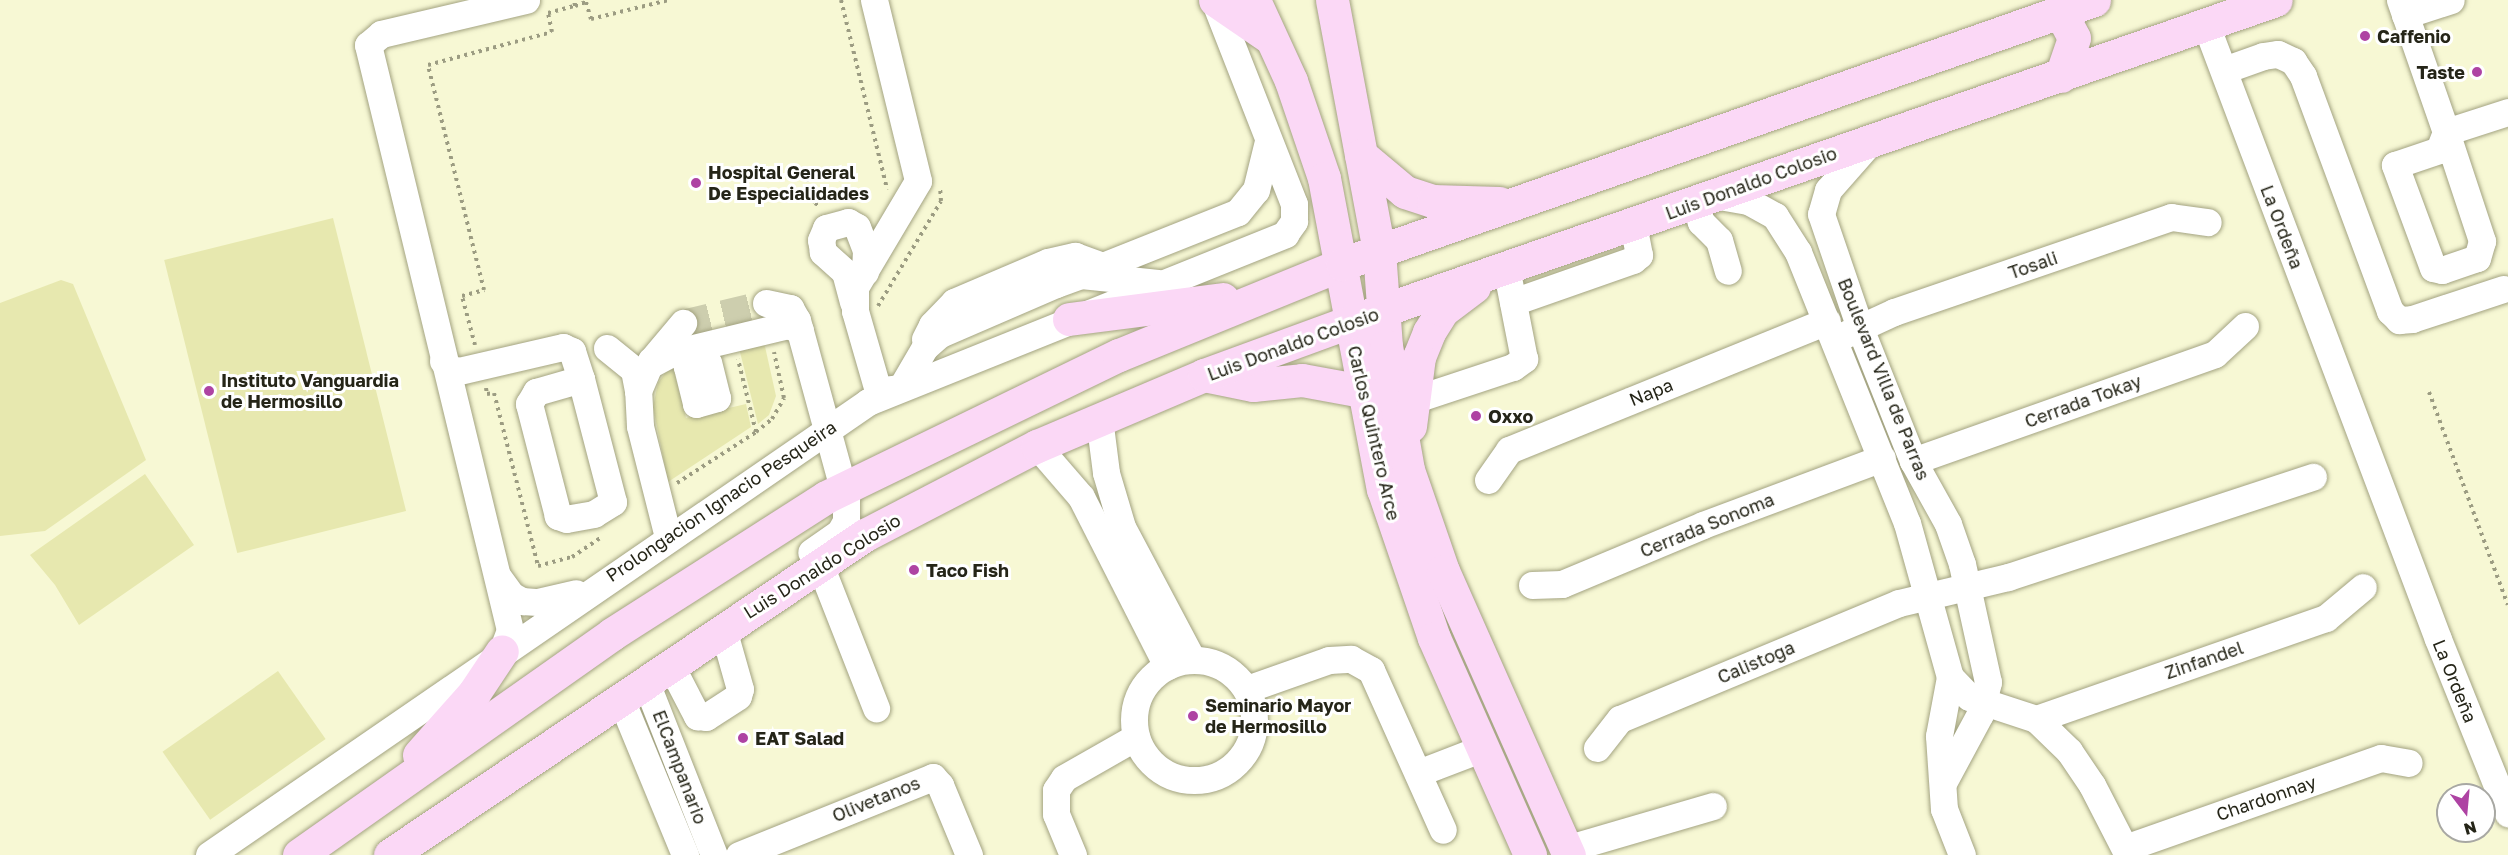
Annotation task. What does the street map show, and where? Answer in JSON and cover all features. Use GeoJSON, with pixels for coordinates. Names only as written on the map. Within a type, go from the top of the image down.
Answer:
{"type":"FeatureCollection","features":[{"type":"Feature","properties":{"kind":"main road"},"geometry":{"type":"LineString","coordinates":[[1214,0],[1269,37]]}},
{"type":"Feature","properties":{"kind":"main road","name":"Carlos Quintero Arce"},"geometry":{"type":"LineString","coordinates":[[1254,0],[1310,130],[1342,264],[1349,322],[1383,489],[1422,606],[1530,855]]}},
{"type":"Feature","properties":{"kind":"main road","name":"Carlos Quintero Arce"},"geometry":{"type":"LineString","coordinates":[[1332,0],[1379,251],[1398,426],[1407,470],[1443,571],[1567,853]]}},
{"type":"Feature","properties":{"kind":"main road"},"geometry":{"type":"LineString","coordinates":[[299,855],[612,634],[844,488],[1119,355],[1342,264],[2094,0]]}},
{"type":"Feature","properties":{"kind":"main road","name":"Luis Donaldo Colosio"},"geometry":{"type":"LineString","coordinates":[[390,855],[645,680],[865,535],[1037,446],[1204,375],[1349,322],[1707,200],[1874,138],[2061,76],[2276,0]]}},
{"type":"Feature","properties":{"kind":"main road"},"geometry":{"type":"LineString","coordinates":[[2056,12],[2064,19],[2074,38],[2061,76]]}},
{"type":"Feature","properties":{"kind":"main road"},"geometry":{"type":"LineString","coordinates":[[1361,155],[1405,192],[1433,201],[1515,204]]}},
{"type":"Feature","properties":{"kind":"main road"},"geometry":{"type":"LineString","coordinates":[[1407,470],[1419,357],[1443,310],[1502,268]]}},
{"type":"Feature","properties":{"kind":"main road"},"geometry":{"type":"LineString","coordinates":[[1069,319],[1278,291]]}},
{"type":"Feature","properties":{"kind":"main road"},"geometry":{"type":"LineString","coordinates":[[1204,375],[1253,385],[1302,380],[1362,392]]}},
{"type":"Feature","properties":{"kind":"main road"},"geometry":{"type":"LineString","coordinates":[[395,788],[474,693],[502,651]]}},
{"type":"Feature","properties":{"kind":"main road"},"geometry":{"type":"LineString","coordinates":[[1515,821],[1532,834],[1567,853]]}},
{"type":"Feature","properties":{"kind":"street"},"geometry":{"type":"LineString","coordinates":[[502,651],[510,630],[496,575],[458,371],[368,45],[381,34],[526,0]]}},
{"type":"Feature","properties":{"kind":"street"},"geometry":{"type":"LineString","coordinates":[[874,0],[918,180],[861,263],[853,302],[873,382],[884,390],[901,388],[932,325],[954,302],[970,293],[1061,258],[1076,256],[1092,270],[1131,280],[1161,284]]}},
{"type":"Feature","properties":{"kind":"street"},"geometry":{"type":"LineString","coordinates":[[1092,270],[1238,212],[1256,190],[1268,141],[1214,0]]}},
{"type":"Feature","properties":{"kind":"street"},"geometry":{"type":"LineString","coordinates":[[2446,132],[2439,150],[2395,165],[2427,260],[2433,268],[2442,270],[2477,258],[2482,251],[2446,132],[2403,8],[2451,0]]}},
{"type":"Feature","properties":{"kind":"street","name":"La Ordeña"},"geometry":{"type":"LineString","coordinates":[[2206,25],[2438,639],[2508,813]]}},
{"type":"Feature","properties":{"kind":"street"},"geometry":{"type":"LineString","coordinates":[[2224,70],[2264,56],[2278,54],[2293,61],[2303,76],[2390,310],[2399,320],[2412,319],[2503,289]]}},
{"type":"Feature","properties":{"kind":"street"},"geometry":{"type":"LineString","coordinates":[[2446,132],[2508,112]]}},
{"type":"Feature","properties":{"kind":"street","name":"Boulevard Villa de Parras"},"geometry":{"type":"LineString","coordinates":[[1874,138],[1828,190],[1821,214],[1860,328],[1913,461],[1948,524],[1967,587],[1988,682],[1985,703],[1944,781]]}},
{"type":"Feature","properties":{"kind":"street","name":"Prolongacion Ignacio Pesqueira"},"geometry":{"type":"LineString","coordinates":[[209,855],[502,651],[825,429],[868,402],[1069,319],[1281,237],[1292,225],[1295,209],[1268,141]]}},
{"type":"Feature","properties":{"kind":"street"},"geometry":{"type":"LineString","coordinates":[[1707,200],[1701,222],[1719,240],[1728,271]]}},
{"type":"Feature","properties":{"kind":"street","name":"Boulevard Villa de Parras"},"geometry":{"type":"LineString","coordinates":[[1707,200],[1748,201],[1775,216],[1798,252],[1882,458],[1927,594],[1950,677],[1939,735],[1944,781],[1944,809],[1962,855]]}},
{"type":"Feature","properties":{"kind":"street","name":"Tosali"},"geometry":{"type":"LineString","coordinates":[[1831,330],[1860,328],[1894,312],[2171,217],[2208,222]]}},
{"type":"Feature","properties":{"kind":"street"},"geometry":{"type":"LineString","coordinates":[[1513,302],[1633,260],[1639,255],[1633,225]]}},
{"type":"Feature","properties":{"kind":"street"},"geometry":{"type":"LineString","coordinates":[[1413,400],[1513,367],[1524,359],[1513,302],[1502,268]]}},
{"type":"Feature","properties":{"kind":"street"},"geometry":{"type":"LineString","coordinates":[[645,680],[697,716],[706,717],[738,696],[740,689],[727,626],[760,586],[840,532],[848,510],[844,488],[825,429],[800,330],[790,308],[765,303]]}},
{"type":"Feature","properties":{"kind":"street"},"geometry":{"type":"LineString","coordinates":[[638,391],[649,365],[683,323]]}},
{"type":"Feature","properties":{"kind":"street"},"geometry":{"type":"LineString","coordinates":[[649,365],[685,359],[788,325],[800,330]]}},
{"type":"Feature","properties":{"kind":"street","name":"Cerrada Tokay"},"geometry":{"type":"LineString","coordinates":[[1913,461],[2215,354],[2246,326]]}},
{"type":"Feature","properties":{"kind":"street","name":"Napa"},"geometry":{"type":"LineString","coordinates":[[1488,480],[1509,450],[1831,330]]}},
{"type":"Feature","properties":{"kind":"street"},"geometry":{"type":"LineString","coordinates":[[458,371],[563,347],[572,351],[581,379],[613,502],[594,514],[566,519],[558,516],[529,404],[536,392],[581,379]]}},
{"type":"Feature","properties":{"kind":"street"},"geometry":{"type":"LineString","coordinates":[[607,348],[634,370],[640,426],[668,537]]}},
{"type":"Feature","properties":{"kind":"street"},"geometry":{"type":"LineString","coordinates":[[1099,418],[1111,531]]}},
{"type":"Feature","properties":{"kind":"street"},"geometry":{"type":"LineString","coordinates":[[1037,446],[1111,531],[1179,662]]}},
{"type":"Feature","properties":{"kind":"street","name":"Cerrada Sonoma"},"geometry":{"type":"LineString","coordinates":[[1532,585],[1562,584],[1703,525],[1882,458]]}},
{"type":"Feature","properties":{"kind":"street","name":"Calistoga"},"geometry":{"type":"LineString","coordinates":[[1597,748],[1620,719],[1927,594],[1967,587],[2313,477]]}},
{"type":"Feature","properties":{"kind":"street"},"geometry":{"type":"LineString","coordinates":[[820,565],[876,708]]}},
{"type":"Feature","properties":{"kind":"street"},"geometry":{"type":"LineString","coordinates":[[496,575],[511,595],[522,601],[556,600],[597,586]]}},
{"type":"Feature","properties":{"kind":"street","name":"Zinfandel"},"geometry":{"type":"LineString","coordinates":[[2036,719],[2326,618],[2363,586]]}},
{"type":"Feature","properties":{"kind":"street"},"geometry":{"type":"LineString","coordinates":[[1247,689],[1329,660],[1351,659],[1371,670],[1443,830]]}},
{"type":"Feature","properties":{"kind":"street"},"geometry":{"type":"LineString","coordinates":[[1179,662],[1223,667],[1247,689],[1254,706],[1251,743],[1227,771],[1191,780],[1173,776],[1157,767],[1136,737],[1136,704],[1153,675],[1179,662]]}},
{"type":"Feature","properties":{"kind":"street"},"geometry":{"type":"LineString","coordinates":[[1950,677],[1970,697],[2036,719],[2069,751],[2127,852]]}},
{"type":"Feature","properties":{"kind":"street","name":"ElCampanario"},"geometry":{"type":"LineString","coordinates":[[645,680],[685,855]]}},
{"type":"Feature","properties":{"kind":"street","name":"ElCampanario"},"geometry":{"type":"LineString","coordinates":[[645,680],[714,855]]}},
{"type":"Feature","properties":{"kind":"street"},"geometry":{"type":"LineString","coordinates":[[1073,855],[1056,813],[1056,790],[1064,778],[1136,737]]}},
{"type":"Feature","properties":{"kind":"street"},"geometry":{"type":"LineString","coordinates":[[1418,773],[1483,748]]}},
{"type":"Feature","properties":{"kind":"street","name":"Chardonnay"},"geometry":{"type":"LineString","coordinates":[[2127,852],[2381,758],[2409,763]]}},
{"type":"Feature","properties":{"kind":"street","name":"Olivetanos"},"geometry":{"type":"LineString","coordinates":[[739,855],[933,777],[940,784],[969,855]]}},
{"type":"Feature","properties":{"kind":"street"},"geometry":{"type":"LineString","coordinates":[[1567,853],[1713,806]]}},
{"type":"Feature","properties":{"kind":"path"},"geometry":{"type":"LineString","coordinates":[[574,0],[575,6]]}},
{"type":"Feature","properties":{"kind":"path"},"geometry":{"type":"LineString","coordinates":[[608,532],[572,557],[538,566],[494,393],[487,394],[458,371],[462,296],[484,290],[428,65],[552,32],[548,13],[585,2],[591,19],[669,0]]}},
{"type":"Feature","properties":{"kind":"path"},"geometry":{"type":"LineString","coordinates":[[841,0],[890,200]]}},
{"type":"Feature","properties":{"kind":"path"},"geometry":{"type":"LineString","coordinates":[[808,179],[815,203],[830,210]]}},
{"type":"Feature","properties":{"kind":"path"},"geometry":{"type":"LineString","coordinates":[[675,484],[756,432],[772,419],[784,398],[772,344]]}},
{"type":"Feature","properties":{"kind":"path"},"geometry":{"type":"LineString","coordinates":[[737,354],[756,432]]}},
{"type":"Feature","properties":{"kind":"path"},"geometry":{"type":"LineString","coordinates":[[2429,392],[2508,605]]}},
{"type":"Feature","properties":{"kind":"green space"},"geometry":{"type":"Polygon","coordinates":[[[333,218],[406,511],[237,553],[164,260],[333,218]]]}},
{"type":"Feature","properties":{"kind":"green space"},"geometry":{"type":"Polygon","coordinates":[[[61,280],[73,284],[146,460],[45,531],[0,536],[0,303],[61,280]]]}},
{"type":"Feature","properties":{"kind":"green space"},"geometry":{"type":"Polygon","coordinates":[[[764,342],[776,396],[769,415],[758,424],[739,348],[764,342]]]}},
{"type":"Feature","properties":{"kind":"green space"},"geometry":{"type":"Polygon","coordinates":[[[672,363],[686,418],[746,404],[751,427],[668,482],[653,407],[658,383],[672,363]]]}},
{"type":"Feature","properties":{"kind":"green space"},"geometry":{"type":"Polygon","coordinates":[[[145,474],[194,545],[79,625],[55,585],[30,555],[145,474]]]}},
{"type":"Feature","properties":{"kind":"green space"},"geometry":{"type":"Polygon","coordinates":[[[278,671],[326,739],[210,820],[162,752],[278,671]]]}},
{"type":"Feature","properties":{"kind":"tunnel"},"geometry":{"type":"LineString","coordinates":[[683,323],[766,303]]}},
{"type":"Feature","properties":{"kind":"place","name":"Caffenio"},"geometry":{"type":"Point","coordinates":[2365,36]}},
{"type":"Feature","properties":{"kind":"place","name":"Taste"},"geometry":{"type":"Point","coordinates":[2477,72]}},
{"type":"Feature","properties":{"kind":"place","name":"Hospital General De Especialidades"},"geometry":{"type":"Point","coordinates":[696,183]}},
{"type":"Feature","properties":{"kind":"place","name":"Instituto Vanguardia de Hermosillo"},"geometry":{"type":"Point","coordinates":[209,391]}},
{"type":"Feature","properties":{"kind":"place","name":"Oxxo"},"geometry":{"type":"Point","coordinates":[1476,416]}},
{"type":"Feature","properties":{"kind":"place","name":"Taco Fish"},"geometry":{"type":"Point","coordinates":[914,570]}},
{"type":"Feature","properties":{"kind":"place","name":"Seminario Mayor de Hermosillo"},"geometry":{"type":"Point","coordinates":[1193,716]}},
{"type":"Feature","properties":{"kind":"place","name":"EAT Salad"},"geometry":{"type":"Point","coordinates":[743,738]}}]}
